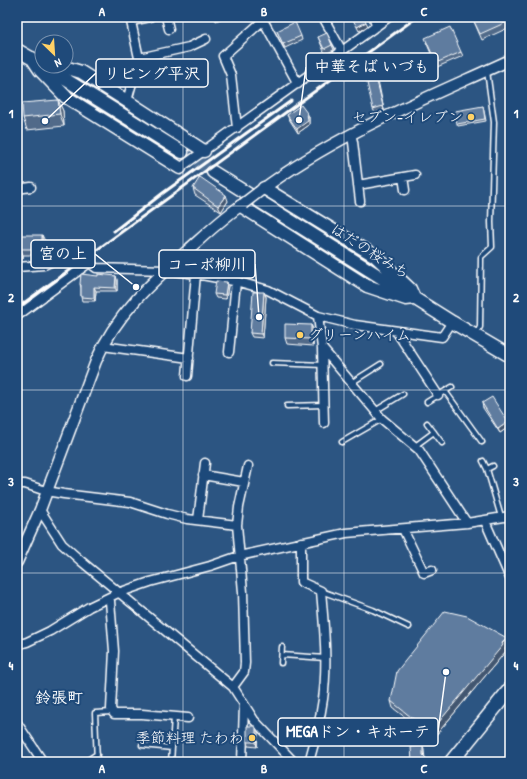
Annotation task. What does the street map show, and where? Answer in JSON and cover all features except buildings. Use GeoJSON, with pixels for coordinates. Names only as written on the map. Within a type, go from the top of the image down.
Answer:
{"type":"FeatureCollection","features":[{"type":"Feature","properties":{"kind":"highway"},"geometry":{"type":"LineString","coordinates":[[451,762],[510,688]]}},
{"type":"Feature","properties":{"kind":"main road"},"geometry":{"type":"LineString","coordinates":[[17,50],[34,59]]}},
{"type":"Feature","properties":{"kind":"main road"},"geometry":{"type":"LineString","coordinates":[[74,70],[81,72],[204,151]]}},
{"type":"Feature","properties":{"kind":"main road"},"geometry":{"type":"LineString","coordinates":[[44,74],[66,97],[180,168]]}},
{"type":"Feature","properties":{"kind":"main road"},"geometry":{"type":"LineString","coordinates":[[59,74],[182,152]]}},
{"type":"Feature","properties":{"kind":"main road","name":"はだの桜みち"},"geometry":{"type":"LineString","coordinates":[[213,172],[452,322],[510,356]]}},
{"type":"Feature","properties":{"kind":"main road"},"geometry":{"type":"LineString","coordinates":[[242,205],[367,286],[406,299],[414,298],[410,288],[375,256],[262,189]]}},
{"type":"Feature","properties":{"kind":"street"},"geometry":{"type":"LineString","coordinates":[[127,101],[139,58],[131,19],[150,17]]}},
{"type":"Feature","properties":{"kind":"street"},"geometry":{"type":"LineString","coordinates":[[166,17],[169,29]]}},
{"type":"Feature","properties":{"kind":"street"},"geometry":{"type":"LineString","coordinates":[[322,17],[342,51]]}},
{"type":"Feature","properties":{"kind":"street"},"geometry":{"type":"LineString","coordinates":[[374,17],[376,27]]}},
{"type":"Feature","properties":{"kind":"street"},"geometry":{"type":"LineString","coordinates":[[180,168],[238,128],[389,17]]}},
{"type":"Feature","properties":{"kind":"street"},"geometry":{"type":"LineString","coordinates":[[238,128],[231,75],[223,56],[265,19],[298,84]]}},
{"type":"Feature","properties":{"kind":"street"},"geometry":{"type":"LineString","coordinates":[[139,58],[189,47],[206,39]]}},
{"type":"Feature","properties":{"kind":"street"},"geometry":{"type":"LineString","coordinates":[[17,562],[40,510],[46,491],[103,346],[112,330],[127,310],[165,270],[262,189],[324,149],[373,122],[510,60]]}},
{"type":"Feature","properties":{"kind":"street"},"geometry":{"type":"LineString","coordinates":[[351,134],[360,201]]}},
{"type":"Feature","properties":{"kind":"street"},"geometry":{"type":"LineString","coordinates":[[358,185],[416,175]]}},
{"type":"Feature","properties":{"kind":"street"},"geometry":{"type":"LineString","coordinates":[[403,177],[405,190]]}},
{"type":"Feature","properties":{"kind":"street"},"geometry":{"type":"LineString","coordinates":[[17,189],[30,187]]}},
{"type":"Feature","properties":{"kind":"street"},"geometry":{"type":"LineString","coordinates":[[17,267],[44,265],[68,254],[80,256],[96,268],[165,270],[196,274],[236,282],[268,290],[318,316],[355,325],[442,337],[452,322]]}},
{"type":"Feature","properties":{"kind":"street"},"geometry":{"type":"LineString","coordinates":[[17,316],[89,263]]}},
{"type":"Feature","properties":{"kind":"street"},"geometry":{"type":"LineString","coordinates":[[187,376],[196,274]]}},
{"type":"Feature","properties":{"kind":"street"},"geometry":{"type":"LineString","coordinates":[[230,352],[236,282]]}},
{"type":"Feature","properties":{"kind":"street"},"geometry":{"type":"LineString","coordinates":[[318,316],[323,365],[324,424]]}},
{"type":"Feature","properties":{"kind":"street"},"geometry":{"type":"LineString","coordinates":[[396,331],[442,393]]}},
{"type":"Feature","properties":{"kind":"street"},"geometry":{"type":"LineString","coordinates":[[103,346],[189,358]]}},
{"type":"Feature","properties":{"kind":"street"},"geometry":{"type":"LineString","coordinates":[[322,348],[350,383],[382,419],[415,446],[424,457],[467,523]]}},
{"type":"Feature","properties":{"kind":"street"},"geometry":{"type":"LineString","coordinates":[[198,520],[205,463]]}},
{"type":"Feature","properties":{"kind":"street"},"geometry":{"type":"LineString","coordinates":[[233,687],[244,672],[245,663],[243,592],[237,525],[239,507],[248,466]]}},
{"type":"Feature","properties":{"kind":"street"},"geometry":{"type":"LineString","coordinates":[[204,475],[244,482]]}},
{"type":"Feature","properties":{"kind":"street"},"geometry":{"type":"LineString","coordinates":[[17,484],[25,484],[46,491],[130,502],[167,514],[237,525]]}},
{"type":"Feature","properties":{"kind":"street"},"geometry":{"type":"LineString","coordinates":[[40,510],[62,544],[118,593],[233,687],[254,720],[294,762]]}},
{"type":"Feature","properties":{"kind":"street"},"geometry":{"type":"LineString","coordinates":[[17,645],[50,631],[89,607],[118,593],[239,556],[346,533],[467,523],[510,516]]}},
{"type":"Feature","properties":{"kind":"street"},"geometry":{"type":"LineString","coordinates":[[485,521],[510,578]]}},
{"type":"Feature","properties":{"kind":"street"},"geometry":{"type":"LineString","coordinates":[[403,529],[423,577],[432,570]]}},
{"type":"Feature","properties":{"kind":"street"},"geometry":{"type":"LineString","coordinates":[[300,542],[301,582],[321,591],[325,638],[323,697],[310,762]]}},
{"type":"Feature","properties":{"kind":"street"},"geometry":{"type":"LineString","coordinates":[[109,598],[114,651],[112,712],[114,714],[142,714],[188,718]]}},
{"type":"Feature","properties":{"kind":"street"},"geometry":{"type":"LineString","coordinates":[[242,762],[244,706]]}},
{"type":"Feature","properties":{"kind":"street"},"geometry":{"type":"LineString","coordinates":[[17,723],[43,762]]}},
{"type":"Feature","properties":{"kind":"lane"},"geometry":{"type":"LineString","coordinates":[[475,336],[480,327],[481,257],[492,248],[491,222],[494,122],[487,70]]}},
{"type":"Feature","properties":{"kind":"lane"},"geometry":{"type":"LineString","coordinates":[[272,363],[323,365]]}},
{"type":"Feature","properties":{"kind":"lane"},"geometry":{"type":"LineString","coordinates":[[350,383],[381,364]]}},
{"type":"Feature","properties":{"kind":"lane"},"geometry":{"type":"LineString","coordinates":[[427,402],[452,387]]}},
{"type":"Feature","properties":{"kind":"lane"},"geometry":{"type":"LineString","coordinates":[[442,393],[482,442]]}},
{"type":"Feature","properties":{"kind":"lane"},"geometry":{"type":"LineString","coordinates":[[375,411],[403,394]]}},
{"type":"Feature","properties":{"kind":"lane"},"geometry":{"type":"LineString","coordinates":[[288,406],[324,405]]}},
{"type":"Feature","properties":{"kind":"lane"},"geometry":{"type":"LineString","coordinates":[[342,442],[382,419]]}},
{"type":"Feature","properties":{"kind":"lane"},"geometry":{"type":"LineString","coordinates":[[427,423],[442,443]]}},
{"type":"Feature","properties":{"kind":"lane"},"geometry":{"type":"LineString","coordinates":[[415,446],[434,432]]}},
{"type":"Feature","properties":{"kind":"lane"},"geometry":{"type":"LineString","coordinates":[[483,461],[487,469],[501,518]]}},
{"type":"Feature","properties":{"kind":"lane"},"geometry":{"type":"LineString","coordinates":[[487,469],[493,466]]}},
{"type":"Feature","properties":{"kind":"lane"},"geometry":{"type":"LineString","coordinates":[[321,591],[373,610],[409,626]]}},
{"type":"Feature","properties":{"kind":"lane"},"geometry":{"type":"LineString","coordinates":[[281,663],[282,647]]}},
{"type":"Feature","properties":{"kind":"lane"},"geometry":{"type":"LineString","coordinates":[[282,655],[325,658]]}},
{"type":"Feature","properties":{"kind":"lane"},"geometry":{"type":"LineString","coordinates":[[97,762],[95,713],[112,712]]}},
{"type":"Feature","properties":{"kind":"lane"},"geometry":{"type":"LineString","coordinates":[[171,762],[174,717]]}},
{"type":"Feature","properties":{"kind":"lane"},"geometry":{"type":"LineString","coordinates":[[142,745],[172,748]]}},
{"type":"Feature","properties":{"kind":"lane"},"geometry":{"type":"LineString","coordinates":[[85,762],[97,754]]}},
{"type":"Feature","properties":{"kind":"tunnel"},"geometry":{"type":"LineString","coordinates":[[182,152],[213,172]]}},
{"type":"Feature","properties":{"kind":"railway"},"geometry":{"type":"LineString","coordinates":[[17,308],[417,17]]}},
{"type":"Feature","properties":{"kind":"railway"},"geometry":{"type":"LineString","coordinates":[[114,231],[163,193],[291,101]]}},
{"type":"Feature","properties":{"kind":"place","name":"セブン-イレブン"},"geometry":{"type":"Point","coordinates":[471,117]}},
{"type":"Feature","properties":{"kind":"place","name":"中華そば いづも"},"geometry":{"type":"Point","coordinates":[299,120]}},
{"type":"Feature","properties":{"kind":"place","name":"リビング平沢"},"geometry":{"type":"Point","coordinates":[45,121]}},
{"type":"Feature","properties":{"kind":"place","name":"宮の上"},"geometry":{"type":"Point","coordinates":[136,287]}},
{"type":"Feature","properties":{"kind":"place","name":"コーポ柳川"},"geometry":{"type":"Point","coordinates":[259,317]}},
{"type":"Feature","properties":{"kind":"place","name":"グリーンハイム"},"geometry":{"type":"Point","coordinates":[300,335]}},
{"type":"Feature","properties":{"kind":"place","name":"MEGAドン・キホーテ"},"geometry":{"type":"Point","coordinates":[446,672]}},
{"type":"Feature","properties":{"kind":"place","name":"季節料理 たわわ"},"geometry":{"type":"Point","coordinates":[252,738]}},
{"type":"Feature","properties":{"kind":"district","name":"鈴張町"},"geometry":{"type":"Point","coordinates":[59,697]}}]}
